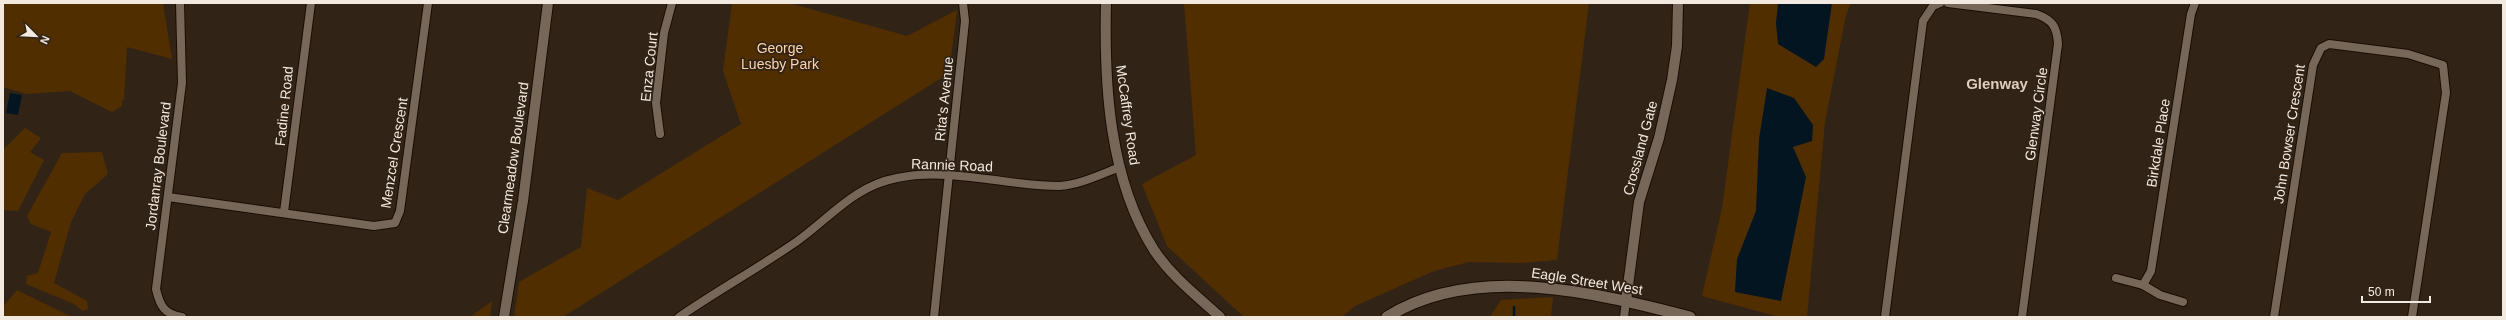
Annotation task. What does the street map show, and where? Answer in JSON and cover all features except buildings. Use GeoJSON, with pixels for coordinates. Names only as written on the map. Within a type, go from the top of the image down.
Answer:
{"type":"FeatureCollection","features":[{"type":"Feature","properties":{"kind":"main road","name":"Eagle Street West"},"geometry":{"type":"LineString","coordinates":[[1387,317],[1423,301],[1457,291],[1527,285],[1626,301],[1690,317]]}},
{"type":"Feature","properties":{"kind":"street","name":"Jordanray Boulevard"},"geometry":{"type":"LineString","coordinates":[[180,3],[182,83],[156,289],[160,306],[170,315],[182,317]]}},
{"type":"Feature","properties":{"kind":"street","name":"Fadine Road"},"geometry":{"type":"LineString","coordinates":[[284,212],[311,3]]}},
{"type":"Feature","properties":{"kind":"street","name":"Menzcel Crescent"},"geometry":{"type":"LineString","coordinates":[[168,197],[284,212],[374,226],[394,223],[400,211],[428,3]]}},
{"type":"Feature","properties":{"kind":"street","name":"Clearmeadow Boulevard"},"geometry":{"type":"LineString","coordinates":[[504,317],[523,201],[548,3]]}},
{"type":"Feature","properties":{"kind":"street","name":"Enza Court"},"geometry":{"type":"LineString","coordinates":[[660,134],[656,103],[664,33],[672,3]]}},
{"type":"Feature","properties":{"kind":"street","name":"Rita's Avenue"},"geometry":{"type":"LineString","coordinates":[[934,317],[950,176],[965,21],[963,3]]}},
{"type":"Feature","properties":{"kind":"street","name":"McCaffrey Road"},"geometry":{"type":"LineString","coordinates":[[1106,3],[1108,81],[1120,167],[1133,209],[1154,250],[1183,283],[1220,317]]}},
{"type":"Feature","properties":{"kind":"street","name":"Crossland Gate"},"geometry":{"type":"LineString","coordinates":[[1626,301],[1639,202],[1658,138],[1672,80],[1677,46],[1678,3]]}},
{"type":"Feature","properties":{"kind":"street"},"geometry":{"type":"LineString","coordinates":[[1885,317],[1923,21],[1933,6],[1940,3]]}},
{"type":"Feature","properties":{"kind":"street","name":"Glenway Circle"},"geometry":{"type":"LineString","coordinates":[[1948,3],[2036,14],[2048,18],[2057,28],[2058,44],[2022,317]]}},
{"type":"Feature","properties":{"kind":"street","name":"Birkdale Place"},"geometry":{"type":"LineString","coordinates":[[2144,285],[2151,271],[2191,14],[2195,3]]}},
{"type":"Feature","properties":{"kind":"street","name":"John Bowser Crescent"},"geometry":{"type":"LineString","coordinates":[[2274,317],[2313,65],[2321,48],[2329,44],[2408,54],[2443,65],[2446,93],[2412,317]]}},
{"type":"Feature","properties":{"kind":"street","name":"Rannie Road"},"geometry":{"type":"LineString","coordinates":[[679,317],[797,241],[844,201],[864,189],[896,178],[918,175],[950,176],[1060,186],[1120,167]]}},
{"type":"Feature","properties":{"kind":"street"},"geometry":{"type":"LineString","coordinates":[[2116,278],[2144,285],[2160,295],[2183,302]]}},
{"type":"Feature","properties":{"kind":"street"},"geometry":{"type":"LineString","coordinates":[[1624,317],[1626,301]]}},
{"type":"Feature","properties":{"kind":"green space"},"geometry":{"type":"Polygon","coordinates":[[[3,3],[163,3],[172,59],[127,47],[124,100],[122,100],[122,106],[112,112],[70,91],[27,94],[3,87],[3,3]]]}},
{"type":"Feature","properties":{"kind":"green space","name":"George Luesby Park"},"geometry":{"type":"Polygon","coordinates":[[[732,3],[789,3],[907,36],[957,10],[949,73],[563,317],[514,317],[519,282],[581,247],[587,188],[618,200],[741,124],[723,71],[732,3]]]}},
{"type":"Feature","properties":{"kind":"green space"},"geometry":{"type":"Polygon","coordinates":[[[1184,3],[1589,3],[1557,260],[1521,263],[1469,262],[1434,271],[1355,306],[1342,317],[1244,317],[1167,246],[1142,184],[1196,155],[1184,3]]]}},
{"type":"Feature","properties":{"kind":"green space"},"geometry":{"type":"Polygon","coordinates":[[[1750,3],[1851,3],[1846,15],[1825,122],[1807,317],[1779,317],[1702,296],[1722,208],[1750,3]]]}},
{"type":"Feature","properties":{"kind":"green space"},"geometry":{"type":"Polygon","coordinates":[[[25,128],[41,138],[30,152],[44,160],[18,211],[3,210],[3,150],[25,128]]]}},
{"type":"Feature","properties":{"kind":"green space"},"geometry":{"type":"Polygon","coordinates":[[[102,152],[108,174],[85,194],[71,222],[54,283],[87,301],[88,309],[83,311],[74,304],[26,284],[27,276],[38,273],[51,232],[31,224],[27,216],[62,153],[102,152]]]}},
{"type":"Feature","properties":{"kind":"green space"},"geometry":{"type":"Polygon","coordinates":[[[17,290],[72,317],[3,317],[3,307],[17,290]]]}},
{"type":"Feature","properties":{"kind":"green space"},"geometry":{"type":"Polygon","coordinates":[[[1553,297],[1551,317],[1490,317],[1501,300],[1553,297]]]}},
{"type":"Feature","properties":{"kind":"green space"},"geometry":{"type":"Polygon","coordinates":[[[492,301],[490,317],[470,317],[492,301]]]}},
{"type":"Feature","properties":{"kind":"water"},"geometry":{"type":"Polygon","coordinates":[[[1778,3],[1832,3],[1824,59],[1816,67],[1778,44],[1776,23],[1778,3]]]}},
{"type":"Feature","properties":{"kind":"water"},"geometry":{"type":"Polygon","coordinates":[[[1767,88],[1794,98],[1813,125],[1812,141],[1793,147],[1806,177],[1781,301],[1735,292],[1737,259],[1756,211],[1759,139],[1767,88]]]}},
{"type":"Feature","properties":{"kind":"water"},"geometry":{"type":"Polygon","coordinates":[[[10,93],[22,95],[18,115],[6,113],[10,93]]]}},
{"type":"Feature","properties":{"kind":"waterway"},"geometry":{"type":"LineString","coordinates":[[1514,307],[1514,317]]}},
{"type":"Feature","properties":{"kind":"district","name":"Glenway"},"geometry":{"type":"Point","coordinates":[1997,83]}}]}
